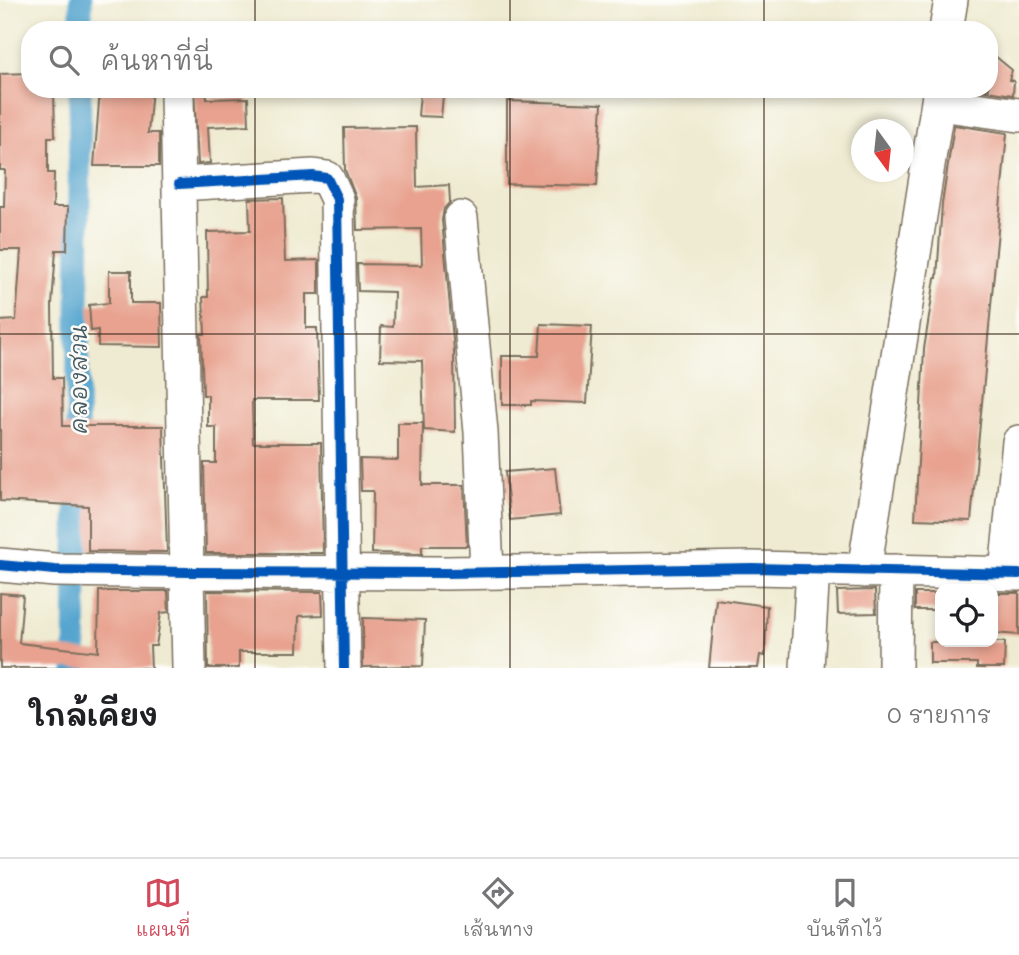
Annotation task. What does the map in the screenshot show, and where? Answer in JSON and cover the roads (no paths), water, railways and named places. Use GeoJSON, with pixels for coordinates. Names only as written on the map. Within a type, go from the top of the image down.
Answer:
{"type":"FeatureCollection","features":[{"type":"Feature","properties":{"kind":"street"},"geometry":{"type":"LineString","coordinates":[[948,21],[951,0]]}},
{"type":"Feature","properties":{"kind":"street"},"geometry":{"type":"LineString","coordinates":[[177,98],[189,668]]}},
{"type":"Feature","properties":{"kind":"street"},"geometry":{"type":"LineString","coordinates":[[895,668],[880,571],[939,98]]}},
{"type":"Feature","properties":{"kind":"street"},"geometry":{"type":"LineString","coordinates":[[943,98],[1019,115]]}},
{"type":"Feature","properties":{"kind":"street"},"geometry":{"type":"LineString","coordinates":[[179,184],[313,176],[327,178],[334,187],[338,213],[344,668]]}},
{"type":"Feature","properties":{"kind":"street"},"geometry":{"type":"LineString","coordinates":[[461,218],[481,432],[487,572]]}},
{"type":"Feature","properties":{"kind":"street"},"geometry":{"type":"LineString","coordinates":[[0,565],[55,570],[188,572],[813,569],[1013,573],[1019,442]]}},
{"type":"Feature","properties":{"kind":"street"},"geometry":{"type":"LineString","coordinates":[[807,668],[813,569]]}},
{"type":"Feature","properties":{"kind":"waterway","name":"คลองสวน"},"geometry":{"type":"LineString","coordinates":[[81,0],[81,21]]}},
{"type":"Feature","properties":{"kind":"waterway","name":"คลองสวน"},"geometry":{"type":"LineString","coordinates":[[75,668],[80,98]]}}]}
